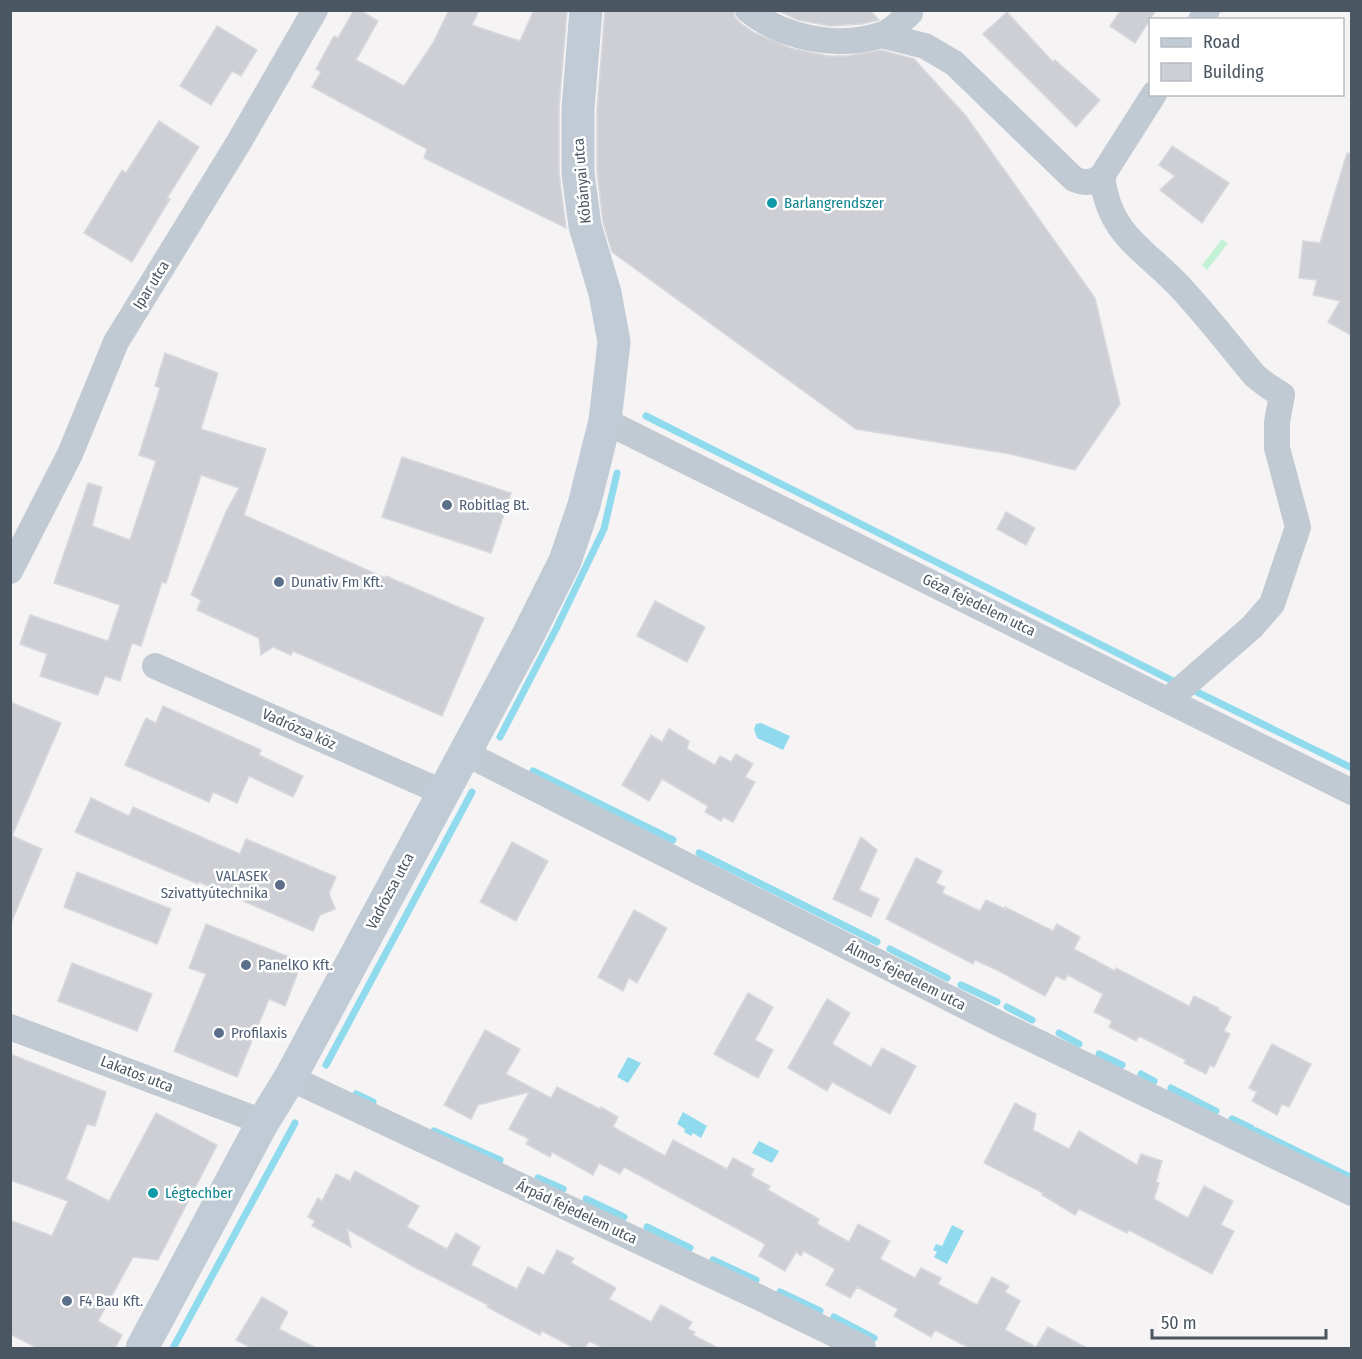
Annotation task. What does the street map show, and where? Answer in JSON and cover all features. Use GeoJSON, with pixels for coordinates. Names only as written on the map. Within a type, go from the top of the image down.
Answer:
{"type":"FeatureCollection","features":[{"type":"Feature","properties":{"kind":"street","name":"Ipar utca"},"geometry":{"type":"LineString","coordinates":[[10,571],[70,454],[116,342],[239,142],[315,10]]}},
{"type":"Feature","properties":{"kind":"street","name":"Kőbányai utca"},"geometry":{"type":"LineString","coordinates":[[586,10],[578,108],[578,173],[585,226],[605,293],[614,342],[605,421]]}},
{"type":"Feature","properties":{"kind":"street"},"geometry":{"type":"LineString","coordinates":[[748,10],[781,31],[805,37],[854,40],[881,35],[893,29],[910,13]]}},
{"type":"Feature","properties":{"kind":"street"},"geometry":{"type":"LineString","coordinates":[[881,35],[925,46],[954,63],[1074,179],[1088,183],[1102,176],[1153,96]]}},
{"type":"Feature","properties":{"kind":"street"},"geometry":{"type":"LineString","coordinates":[[1102,176],[1109,208],[1123,232],[1181,288],[1255,376],[1282,394],[1277,422],[1277,448],[1298,527],[1272,604],[1252,627],[1168,700]]}},
{"type":"Feature","properties":{"kind":"street","name":"Géza fejedelem utca"},"geometry":{"type":"LineString","coordinates":[[605,421],[1352,792]]}},
{"type":"Feature","properties":{"kind":"street","name":"Vadrózsa utca"},"geometry":{"type":"LineString","coordinates":[[142,1348],[465,753],[565,561],[584,505],[605,421]]}},
{"type":"Feature","properties":{"kind":"street","name":"Vadrózsa köz"},"geometry":{"type":"LineString","coordinates":[[155,666],[442,792]]}},
{"type":"Feature","properties":{"kind":"street","name":"Álmos fejedelem utca"},"geometry":{"type":"LineString","coordinates":[[465,753],[1000,1024],[1352,1192]]}},
{"type":"Feature","properties":{"kind":"street","name":"Lakatos utca"},"geometry":{"type":"LineString","coordinates":[[10,1027],[263,1122]]}},
{"type":"Feature","properties":{"kind":"street","name":"Árpád fejedelem utca"},"geometry":{"type":"LineString","coordinates":[[290,1078],[863,1348]]}},
{"type":"Feature","properties":{"kind":"green space"},"geometry":{"type":"Polygon","coordinates":[[[1222,239],[1228,243],[1207,270],[1202,265],[1222,239]]]}},
{"type":"Feature","properties":{"kind":"water"},"geometry":{"type":"Polygon","coordinates":[[[761,723],[790,736],[783,750],[757,738],[754,729],[756,724],[761,723]]]}},
{"type":"Feature","properties":{"kind":"water"},"geometry":{"type":"Polygon","coordinates":[[[628,1057],[641,1063],[628,1083],[617,1077],[628,1057]]]}},
{"type":"Feature","properties":{"kind":"water"},"geometry":{"type":"Polygon","coordinates":[[[683,1112],[707,1126],[701,1138],[693,1133],[691,1136],[684,1132],[685,1129],[677,1124],[683,1112]]]}},
{"type":"Feature","properties":{"kind":"water"},"geometry":{"type":"Polygon","coordinates":[[[759,1141],[779,1151],[772,1163],[752,1153],[759,1141]]]}},
{"type":"Feature","properties":{"kind":"water"},"geometry":{"type":"Polygon","coordinates":[[[952,1225],[964,1231],[947,1264],[934,1257],[937,1252],[933,1250],[936,1244],[942,1246],[952,1225]]]}},
{"type":"Feature","properties":{"kind":"building"},"geometry":{"type":"Polygon","coordinates":[[[354,10],[360,10],[378,21],[356,60],[404,86],[433,43],[449,10],[479,10],[472,25],[520,41],[534,10],[567,10],[559,108],[559,173],[566,228],[424,158],[427,149],[312,87],[321,72],[316,69],[334,36],[338,38],[354,10]]]}},
{"type":"Feature","properties":{"kind":"building","name":"Barlangrendszer"},"geometry":{"type":"Polygon","coordinates":[[[605,10],[733,10],[739,22],[753,32],[790,48],[828,56],[848,56],[881,50],[914,59],[966,116],[1095,298],[1120,404],[1075,470],[1010,454],[856,429],[612,252],[603,222],[597,172],[597,109],[605,10]]]}},
{"type":"Feature","properties":{"kind":"building"},"geometry":{"type":"Polygon","coordinates":[[[777,10],[870,10],[879,20],[862,24],[830,26],[798,20],[777,10]]]}},
{"type":"Feature","properties":{"kind":"building"},"geometry":{"type":"Polygon","coordinates":[[[1121,10],[1156,10],[1135,43],[1110,26],[1121,10]]]}},
{"type":"Feature","properties":{"kind":"building"},"geometry":{"type":"Polygon","coordinates":[[[1007,12],[1053,62],[1055,60],[1100,100],[1076,127],[983,34],[1007,12]]]}},
{"type":"Feature","properties":{"kind":"building"},"geometry":{"type":"Polygon","coordinates":[[[217,26],[257,50],[241,76],[232,71],[211,105],[180,86],[217,26]]]}},
{"type":"Feature","properties":{"kind":"building"},"geometry":{"type":"Polygon","coordinates":[[[159,121],[199,147],[167,198],[170,199],[132,262],[84,233],[122,170],[126,173],[159,121]]]}},
{"type":"Feature","properties":{"kind":"building"},"geometry":{"type":"Polygon","coordinates":[[[1172,146],[1229,183],[1202,223],[1160,190],[1175,176],[1159,165],[1172,146]]]}},
{"type":"Feature","properties":{"kind":"building"},"geometry":{"type":"Polygon","coordinates":[[[1347,153],[1352,154],[1352,336],[1328,322],[1340,301],[1313,295],[1317,280],[1299,278],[1303,241],[1320,243],[1347,153]]]}},
{"type":"Feature","properties":{"kind":"building"},"geometry":{"type":"Polygon","coordinates":[[[165,353],[218,373],[201,429],[266,449],[244,515],[385,578],[386,576],[484,618],[442,716],[293,651],[291,655],[273,647],[261,655],[259,638],[197,610],[201,600],[191,595],[226,512],[239,488],[201,475],[166,583],[162,582],[141,646],[132,643],[120,681],[105,676],[98,695],[40,676],[47,654],[20,644],[30,615],[108,641],[120,605],[54,583],[88,483],[102,487],[92,526],[130,540],[156,461],[139,455],[160,388],[155,386],[165,353]]]}},
{"type":"Feature","properties":{"kind":"building","name":"Robitlag Bt."},"geometry":{"type":"Polygon","coordinates":[[[402,457],[511,493],[491,553],[382,517],[402,457]]]}},
{"type":"Feature","properties":{"kind":"building"},"geometry":{"type":"Polygon","coordinates":[[[1006,512],[1035,528],[1026,545],[997,529],[1006,512]]]}},
{"type":"Feature","properties":{"kind":"building"},"geometry":{"type":"Polygon","coordinates":[[[655,601],[705,627],[687,662],[637,636],[655,601]]]}},
{"type":"Feature","properties":{"kind":"building"},"geometry":{"type":"Polygon","coordinates":[[[10,702],[61,723],[12,836],[42,849],[11,923],[10,702]]]}},
{"type":"Feature","properties":{"kind":"building"},"geometry":{"type":"Polygon","coordinates":[[[163,706],[261,750],[259,755],[303,776],[293,797],[249,776],[237,803],[213,792],[209,802],[125,765],[146,718],[156,723],[163,706]]]}},
{"type":"Feature","properties":{"kind":"building"},"geometry":{"type":"Polygon","coordinates":[[[669,729],[689,741],[687,749],[715,765],[720,756],[731,762],[736,754],[753,764],[745,777],[755,782],[733,822],[723,817],[721,821],[705,812],[708,806],[662,779],[649,801],[622,785],[651,735],[662,742],[669,729]]]}},
{"type":"Feature","properties":{"kind":"building"},"geometry":{"type":"Polygon","coordinates":[[[91,798],[129,816],[133,807],[240,854],[246,839],[336,877],[329,893],[335,909],[320,915],[313,931],[75,832],[91,798]]]}},
{"type":"Feature","properties":{"kind":"building"},"geometry":{"type":"Polygon","coordinates":[[[861,837],[877,850],[859,890],[879,899],[871,917],[833,899],[861,837]]]}},
{"type":"Feature","properties":{"kind":"building"},"geometry":{"type":"Polygon","coordinates":[[[512,842],[548,861],[516,921],[480,902],[512,842]]]}},
{"type":"Feature","properties":{"kind":"building"},"geometry":{"type":"Polygon","coordinates":[[[916,858],[942,871],[936,883],[945,887],[942,893],[980,911],[986,900],[1053,931],[1057,924],[1080,937],[1074,949],[1115,971],[1116,968],[1189,1006],[1194,996],[1219,1008],[1218,1010],[1231,1017],[1224,1031],[1230,1034],[1214,1067],[1210,1065],[1206,1074],[1184,1063],[1186,1060],[1139,1036],[1136,1041],[1109,1027],[1112,1021],[1094,1012],[1103,994],[1068,975],[1065,980],[1056,976],[1045,996],[975,960],[973,964],[886,919],[916,858]]]}},
{"type":"Feature","properties":{"kind":"building"},"geometry":{"type":"Polygon","coordinates":[[[77,872],[171,909],[157,944],[64,907],[77,872]]]}},
{"type":"Feature","properties":{"kind":"building"},"geometry":{"type":"Polygon","coordinates":[[[634,910],[667,928],[637,983],[629,978],[623,991],[598,977],[634,910]]]}},
{"type":"Feature","properties":{"kind":"building"},"geometry":{"type":"Polygon","coordinates":[[[206,924],[302,962],[285,1006],[269,999],[237,1077],[174,1051],[206,974],[189,968],[206,924]]]}},
{"type":"Feature","properties":{"kind":"building"},"geometry":{"type":"Polygon","coordinates":[[[72,963],[152,994],[137,1031],[58,1001],[72,963]]]}},
{"type":"Feature","properties":{"kind":"building"},"geometry":{"type":"Polygon","coordinates":[[[748,993],[773,1007],[755,1040],[773,1050],[758,1078],[714,1054],[748,993]]]}},
{"type":"Feature","properties":{"kind":"building"},"geometry":{"type":"Polygon","coordinates":[[[827,999],[850,1013],[832,1044],[871,1067],[882,1048],[916,1066],[890,1114],[832,1082],[827,1091],[788,1068],[827,999]]]}},
{"type":"Feature","properties":{"kind":"building"},"geometry":{"type":"Polygon","coordinates":[[[485,1030],[520,1049],[506,1074],[551,1098],[557,1087],[600,1109],[601,1107],[618,1117],[613,1127],[665,1156],[673,1140],[727,1169],[733,1158],[754,1169],[751,1176],[770,1186],[768,1190],[819,1219],[817,1224],[849,1242],[858,1224],[890,1241],[880,1259],[915,1278],[921,1268],[941,1278],[938,1284],[977,1305],[992,1277],[1009,1286],[1005,1292],[1020,1301],[1005,1330],[1036,1347],[1048,1327],[1087,1348],[969,1348],[935,1330],[931,1337],[894,1316],[898,1309],[857,1287],[850,1298],[826,1285],[835,1269],[804,1251],[801,1256],[796,1252],[785,1271],[759,1256],[765,1244],[624,1167],[620,1174],[599,1163],[593,1175],[552,1152],[550,1157],[526,1144],[529,1139],[509,1129],[529,1092],[478,1105],[471,1119],[444,1105],[485,1030]]]}},
{"type":"Feature","properties":{"kind":"building"},"geometry":{"type":"Polygon","coordinates":[[[1272,1044],[1311,1064],[1289,1107],[1282,1104],[1277,1115],[1252,1101],[1257,1092],[1249,1088],[1272,1044]]]}},
{"type":"Feature","properties":{"kind":"building"},"geometry":{"type":"Polygon","coordinates":[[[10,1054],[106,1092],[95,1126],[87,1124],[66,1179],[109,1201],[156,1113],[217,1145],[158,1260],[133,1257],[98,1321],[122,1335],[115,1348],[37,1348],[10,1334],[10,1220],[52,1236],[68,1201],[10,1180],[10,1054]]]}},
{"type":"Feature","properties":{"kind":"building"},"geometry":{"type":"Polygon","coordinates":[[[1015,1103],[1036,1114],[1033,1130],[1069,1149],[1079,1131],[1137,1165],[1141,1154],[1162,1161],[1154,1199],[1188,1218],[1204,1186],[1233,1201],[1221,1225],[1234,1231],[1212,1274],[1129,1230],[1127,1233],[1079,1209],[1075,1215],[1042,1195],[1043,1193],[984,1163],[1015,1103]]]}},
{"type":"Feature","properties":{"kind":"building"},"geometry":{"type":"Polygon","coordinates":[[[355,1171],[419,1206],[407,1227],[447,1249],[456,1233],[480,1247],[471,1265],[517,1289],[528,1267],[544,1275],[557,1250],[574,1258],[571,1263],[616,1288],[609,1299],[651,1322],[661,1305],[692,1322],[688,1329],[695,1332],[693,1335],[718,1348],[603,1348],[589,1341],[585,1348],[574,1348],[542,1331],[540,1335],[347,1229],[351,1247],[312,1226],[315,1221],[308,1217],[318,1198],[322,1201],[336,1174],[350,1181],[355,1171]]]}},
{"type":"Feature","properties":{"kind":"building"},"geometry":{"type":"Polygon","coordinates":[[[262,1297],[288,1312],[279,1329],[316,1348],[251,1348],[236,1340],[262,1297]]]}},
{"type":"Feature","properties":{"kind":"waterway"},"geometry":{"type":"LineString","coordinates":[[646,416],[1173,681]]}},
{"type":"Feature","properties":{"kind":"waterway"},"geometry":{"type":"LineString","coordinates":[[500,737],[604,529],[617,473]]}},
{"type":"Feature","properties":{"kind":"waterway"},"geometry":{"type":"LineString","coordinates":[[1195,691],[1352,768]]}},
{"type":"Feature","properties":{"kind":"waterway"},"geometry":{"type":"LineString","coordinates":[[533,771],[673,840]]}},
{"type":"Feature","properties":{"kind":"waterway"},"geometry":{"type":"LineString","coordinates":[[326,1065],[472,792]]}},
{"type":"Feature","properties":{"kind":"waterway"},"geometry":{"type":"LineString","coordinates":[[699,853],[877,942]]}},
{"type":"Feature","properties":{"kind":"waterway"},"geometry":{"type":"LineString","coordinates":[[890,949],[947,978]]}},
{"type":"Feature","properties":{"kind":"waterway"},"geometry":{"type":"LineString","coordinates":[[961,985],[997,1002]]}},
{"type":"Feature","properties":{"kind":"waterway"},"geometry":{"type":"LineString","coordinates":[[1007,1007],[1032,1020]]}},
{"type":"Feature","properties":{"kind":"waterway"},"geometry":{"type":"LineString","coordinates":[[1059,1033],[1079,1044]]}},
{"type":"Feature","properties":{"kind":"waterway"},"geometry":{"type":"LineString","coordinates":[[1099,1054],[1122,1065]]}},
{"type":"Feature","properties":{"kind":"waterway"},"geometry":{"type":"LineString","coordinates":[[1141,1074],[1154,1081]]}},
{"type":"Feature","properties":{"kind":"waterway"},"geometry":{"type":"LineString","coordinates":[[1171,1088],[1216,1111]]}},
{"type":"Feature","properties":{"kind":"waterway"},"geometry":{"type":"LineString","coordinates":[[356,1094],[373,1102]]}},
{"type":"Feature","properties":{"kind":"waterway"},"geometry":{"type":"LineString","coordinates":[[1232,1119],[1251,1128]]}},
{"type":"Feature","properties":{"kind":"waterway"},"geometry":{"type":"LineString","coordinates":[[173,1348],[295,1123]]}},
{"type":"Feature","properties":{"kind":"waterway"},"geometry":{"type":"LineString","coordinates":[[434,1131],[500,1160]]}},
{"type":"Feature","properties":{"kind":"waterway"},"geometry":{"type":"LineString","coordinates":[[1256,1131],[1352,1178]]}},
{"type":"Feature","properties":{"kind":"waterway"},"geometry":{"type":"LineString","coordinates":[[538,1178],[563,1189]]}},
{"type":"Feature","properties":{"kind":"waterway"},"geometry":{"type":"LineString","coordinates":[[586,1199],[624,1217]]}},
{"type":"Feature","properties":{"kind":"waterway"},"geometry":{"type":"LineString","coordinates":[[647,1227],[690,1248]]}},
{"type":"Feature","properties":{"kind":"waterway"},"geometry":{"type":"LineString","coordinates":[[713,1260],[756,1280]]}},
{"type":"Feature","properties":{"kind":"waterway"},"geometry":{"type":"LineString","coordinates":[[780,1292],[820,1311]]}},
{"type":"Feature","properties":{"kind":"waterway"},"geometry":{"type":"LineString","coordinates":[[834,1317],[874,1338]]}},
{"type":"Feature","properties":{"kind":"place","name":"Barlangrendszer"},"geometry":{"type":"Point","coordinates":[772,203]}},
{"type":"Feature","properties":{"kind":"place","name":"Robitlag Bt."},"geometry":{"type":"Point","coordinates":[447,505]}},
{"type":"Feature","properties":{"kind":"place","name":"Dunativ Fm Kft."},"geometry":{"type":"Point","coordinates":[279,582]}},
{"type":"Feature","properties":{"kind":"place","name":"VALASEK Szivattyútechnika"},"geometry":{"type":"Point","coordinates":[280,885]}},
{"type":"Feature","properties":{"kind":"place","name":"PanelKO Kft."},"geometry":{"type":"Point","coordinates":[246,965]}},
{"type":"Feature","properties":{"kind":"place","name":"Profilaxis"},"geometry":{"type":"Point","coordinates":[219,1033]}},
{"type":"Feature","properties":{"kind":"place","name":"Légtechber"},"geometry":{"type":"Point","coordinates":[153,1193]}},
{"type":"Feature","properties":{"kind":"place","name":"F4 Bau Kft."},"geometry":{"type":"Point","coordinates":[67,1301]}}]}
